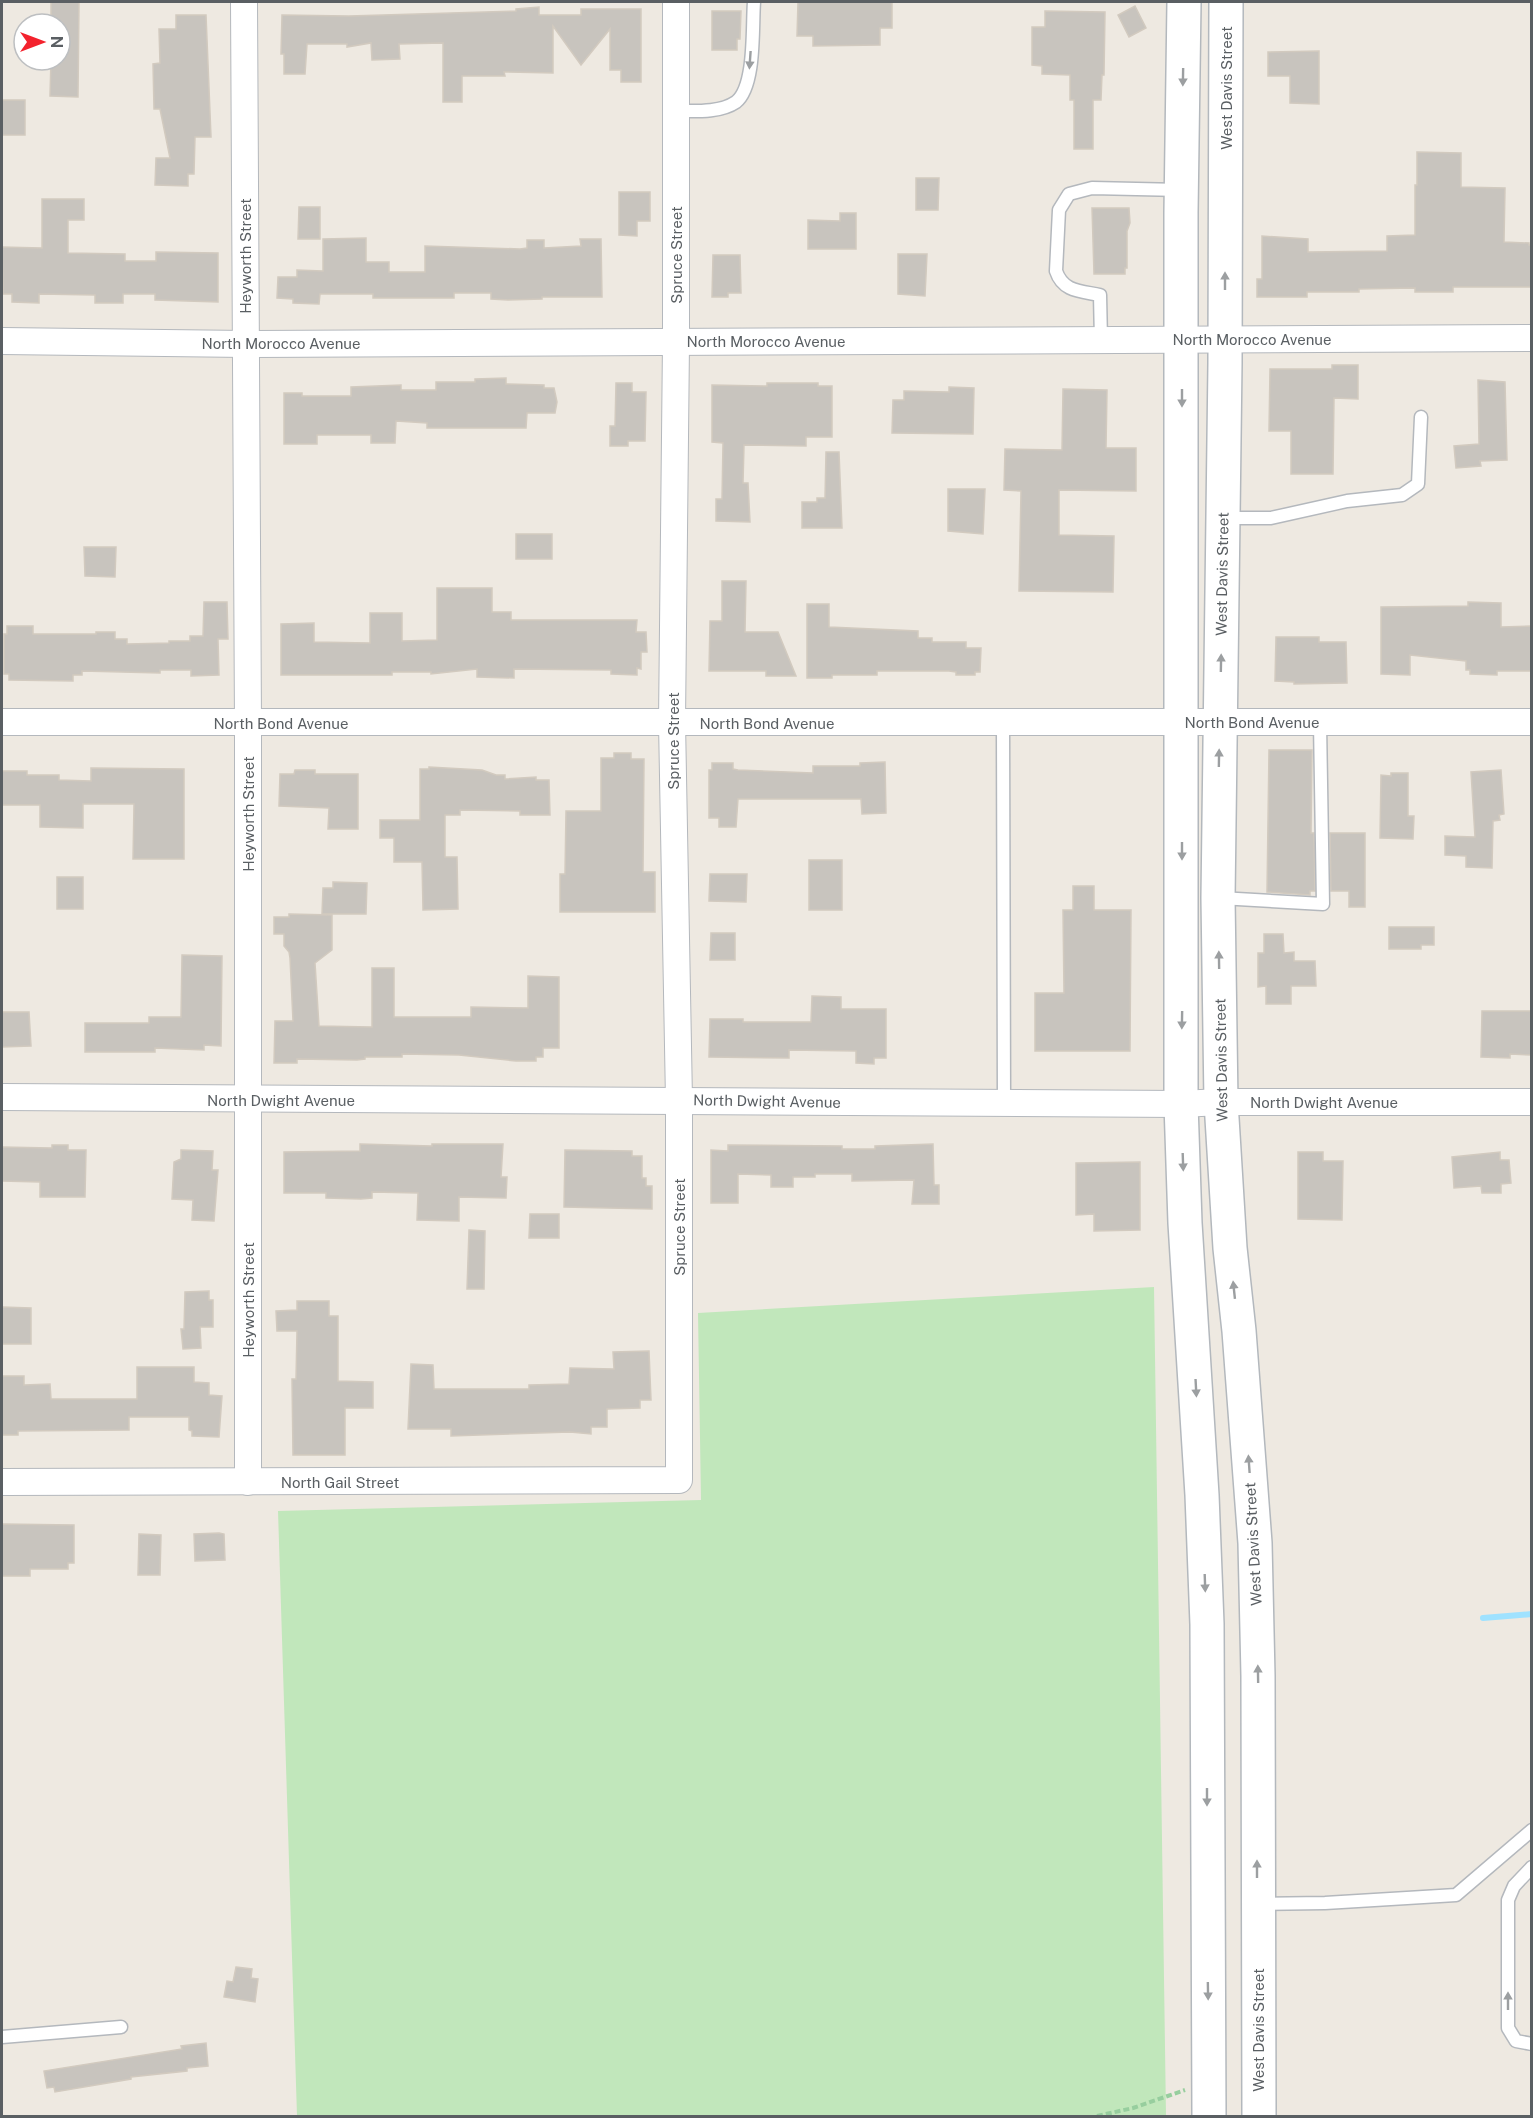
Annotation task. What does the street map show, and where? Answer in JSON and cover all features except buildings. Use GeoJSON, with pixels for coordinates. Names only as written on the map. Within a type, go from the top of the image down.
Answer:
{"type":"FeatureCollection","features":[{"type":"Feature","properties":{"kind":"main road"},"geometry":{"type":"LineString","coordinates":[[1184,2],[1181,1104],[1185,1223],[1202,1495],[1207,1624],[1209,2116]]}},
{"type":"Feature","properties":{"kind":"main road","name":"West Davis Street"},"geometry":{"type":"LineString","coordinates":[[1226,2],[1224,518],[1218,898],[1221,1102],[1230,1248],[1239,1331],[1255,1543],[1258,1676],[1259,2116]]}},
{"type":"Feature","properties":{"kind":"street","name":"Heyworth Street"},"geometry":{"type":"LineString","coordinates":[[244,2],[248,723],[248,1482]]}},
{"type":"Feature","properties":{"kind":"street","name":"Spruce Street"},"geometry":{"type":"LineString","coordinates":[[676,2],[676,342],[672,722],[678,1100],[678,1480]]}},
{"type":"Feature","properties":{"kind":"street","name":"North Morocco Avenue"},"geometry":{"type":"LineString","coordinates":[[2,340],[246,344],[1532,338]]}},
{"type":"Feature","properties":{"kind":"street","name":"North Bond Avenue"},"geometry":{"type":"LineString","coordinates":[[2,722],[1532,722]]}},
{"type":"Feature","properties":{"kind":"street","name":"North Dwight Avenue"},"geometry":{"type":"LineString","coordinates":[[2,1097],[1181,1104],[1532,1102]]}},
{"type":"Feature","properties":{"kind":"street","name":"North Gail Street"},"geometry":{"type":"LineString","coordinates":[[2,1482],[678,1480]]}},
{"type":"Feature","properties":{"kind":"lane"},"geometry":{"type":"LineString","coordinates":[[676,111],[721,108],[736,101],[743,94],[750,71],[754,2]]}},
{"type":"Feature","properties":{"kind":"lane"},"geometry":{"type":"LineString","coordinates":[[1101,341],[1100,295],[1069,289],[1059,279],[1056,271],[1059,210],[1069,194],[1092,188],[1182,190]]}},
{"type":"Feature","properties":{"kind":"lane"},"geometry":{"type":"LineString","coordinates":[[1224,518],[1271,518],[1347,501],[1402,495],[1418,484],[1421,417]]}},
{"type":"Feature","properties":{"kind":"lane"},"geometry":{"type":"LineString","coordinates":[[1003,723],[1004,1103]]}},
{"type":"Feature","properties":{"kind":"lane"},"geometry":{"type":"LineString","coordinates":[[1218,898],[1323,904],[1320,723]]}},
{"type":"Feature","properties":{"kind":"lane"},"geometry":{"type":"LineString","coordinates":[[1257,1904],[1325,1903],[1456,1895],[1532,1830]]}},
{"type":"Feature","properties":{"kind":"lane"},"geometry":{"type":"LineString","coordinates":[[1532,1867],[1514,1886],[1508,1900],[1508,2028],[1516,2041],[1532,2044]]}},
{"type":"Feature","properties":{"kind":"lane"},"geometry":{"type":"LineString","coordinates":[[2,2037],[121,2027]]}},
{"type":"Feature","properties":{"kind":"path"},"geometry":{"type":"LineString","coordinates":[[1097,2116],[1133,2108],[1209,2082]]}},
{"type":"Feature","properties":{"kind":"green space"},"geometry":{"type":"Polygon","coordinates":[[[1154,1287],[1166,2116],[297,2116],[278,1511],[701,1500],[698,1313],[1154,1287]]]}},
{"type":"Feature","properties":{"kind":"waterway"},"geometry":{"type":"LineString","coordinates":[[1483,1618],[1532,1614]]}}]}
